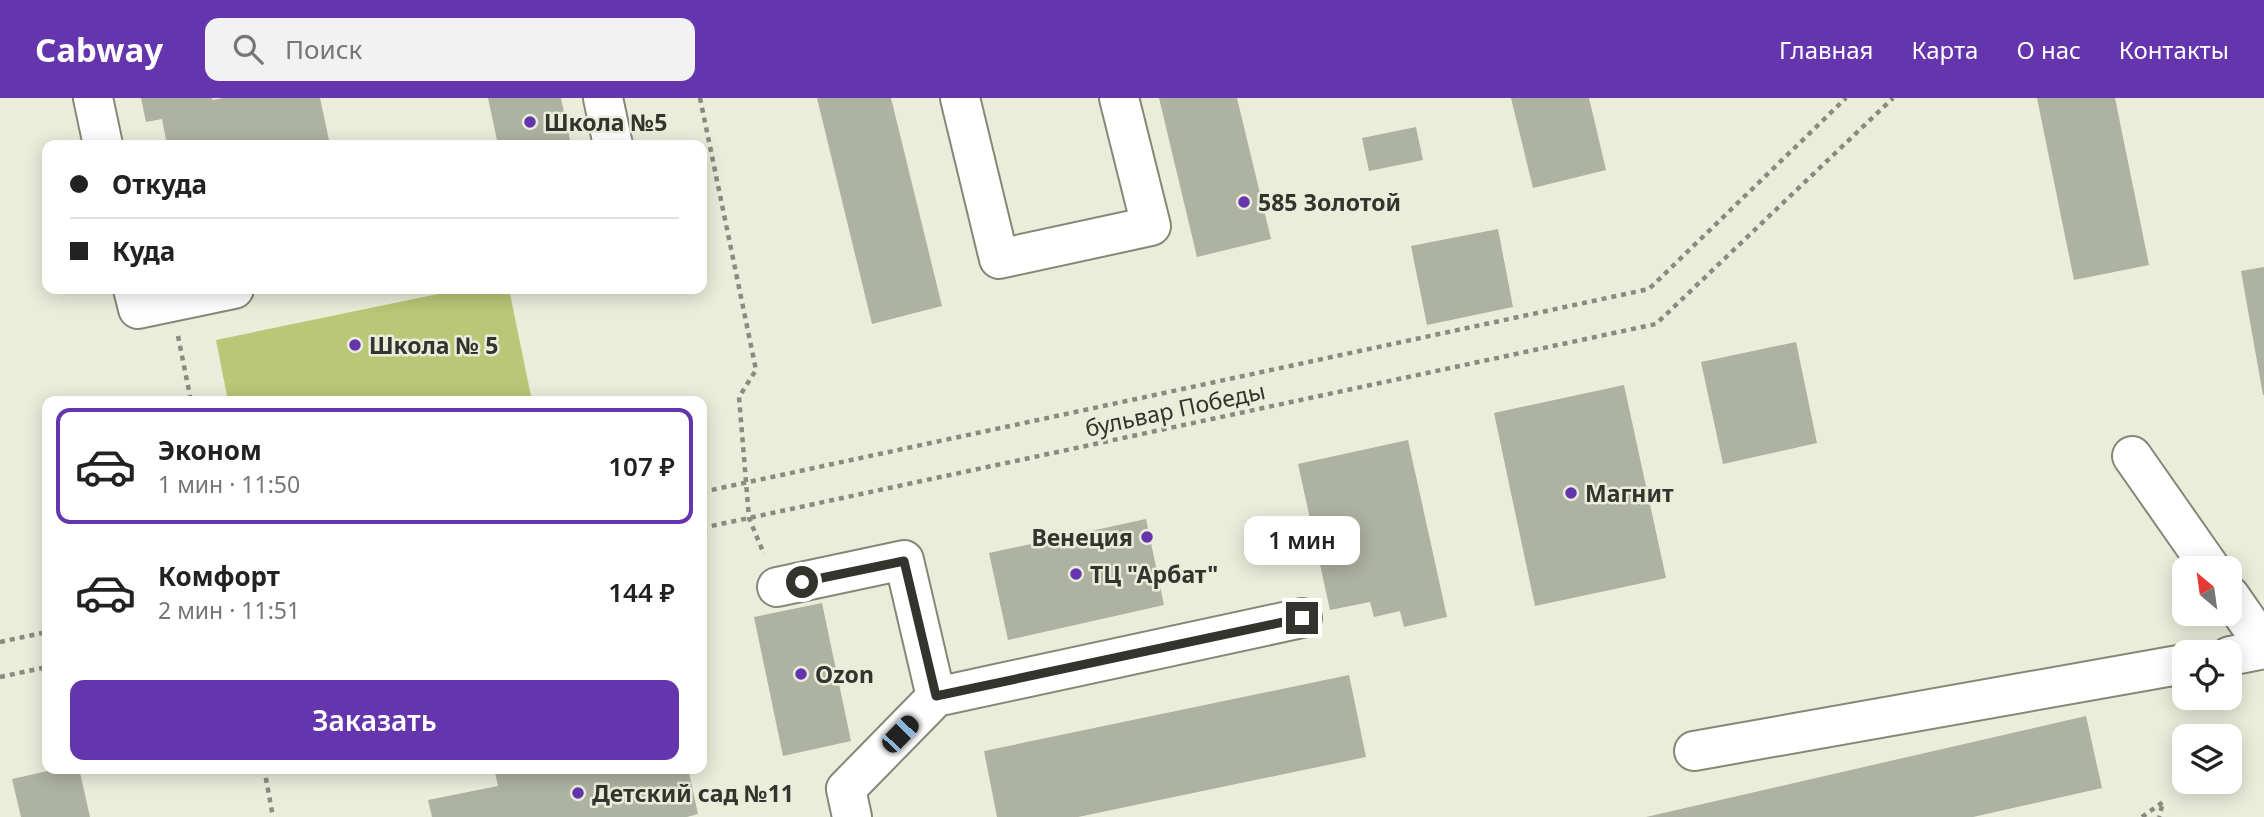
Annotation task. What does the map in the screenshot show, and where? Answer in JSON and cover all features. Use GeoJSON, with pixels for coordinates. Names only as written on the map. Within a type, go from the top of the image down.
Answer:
{"type":"FeatureCollection","features":[{"type":"Feature","properties":{"kind":"lane"},"geometry":{"type":"LineString","coordinates":[[93,98],[102,140]]}},
{"type":"Feature","properties":{"kind":"lane"},"geometry":{"type":"LineString","coordinates":[[603,98],[612,140]]}},
{"type":"Feature","properties":{"kind":"lane"},"geometry":{"type":"LineString","coordinates":[[960,98],[999,259],[1152,226],[1119,98]]}},
{"type":"Feature","properties":{"kind":"lane"},"geometry":{"type":"LineString","coordinates":[[134,294],[138,309],[210,294]]}},
{"type":"Feature","properties":{"kind":"lane"},"geometry":{"type":"LineString","coordinates":[[2132,456],[2202,556]]}},
{"type":"Feature","properties":{"kind":"lane"},"geometry":{"type":"LineString","coordinates":[[777,587],[904,561],[936,696]]}},
{"type":"Feature","properties":{"kind":"lane"},"geometry":{"type":"LineString","coordinates":[[2242,614],[2264,647],[2242,653]]}},
{"type":"Feature","properties":{"kind":"lane"},"geometry":{"type":"LineString","coordinates":[[852,817],[846,789],[936,696],[1302,618]]}},
{"type":"Feature","properties":{"kind":"lane"},"geometry":{"type":"LineString","coordinates":[[1694,751],[2172,666]]}},
{"type":"Feature","properties":{"kind":"path"},"geometry":{"type":"LineString","coordinates":[[700,98],[756,370],[739,397],[749,518],[777,587]]}},
{"type":"Feature","properties":{"kind":"path"},"geometry":{"type":"LineString","coordinates":[[707,491],[1649,289],[1846,98]]}},
{"type":"Feature","properties":{"kind":"path","name":"бульвар Победы"},"geometry":{"type":"LineString","coordinates":[[707,527],[1656,324],[1893,98]]}},
{"type":"Feature","properties":{"kind":"path"},"geometry":{"type":"LineString","coordinates":[[171,302],[190,396]]}},
{"type":"Feature","properties":{"kind":"path"},"geometry":{"type":"LineString","coordinates":[[0,642],[42,633]]}},
{"type":"Feature","properties":{"kind":"path"},"geometry":{"type":"LineString","coordinates":[[0,677],[42,668]]}},
{"type":"Feature","properties":{"kind":"path"},"geometry":{"type":"LineString","coordinates":[[265,774],[273,817]]}},
{"type":"Feature","properties":{"kind":"path"},"geometry":{"type":"LineString","coordinates":[[2142,817],[2163,802],[2159,817]]}},
{"type":"Feature","properties":{"kind":"green space"},"geometry":{"type":"Polygon","coordinates":[[[438,294],[510,294],[531,396],[227,396],[216,340],[438,294]]]}},
{"type":"Feature","properties":{"kind":"building"},"geometry":{"type":"Polygon","coordinates":[[[141,98],[320,98],[329,140],[166,140],[162,119],[146,122],[141,98]]]}},
{"type":"Feature","properties":{"kind":"building","name":"Школа №5"},"geometry":{"type":"Polygon","coordinates":[[[488,98],[561,98],[570,140],[497,140],[488,98]]]}},
{"type":"Feature","properties":{"kind":"building"},"geometry":{"type":"Polygon","coordinates":[[[817,98],[891,98],[942,306],[872,324],[817,98]]]}},
{"type":"Feature","properties":{"kind":"building"},"geometry":{"type":"Polygon","coordinates":[[[1159,98],[1237,98],[1271,239],[1197,257],[1159,98]]]}},
{"type":"Feature","properties":{"kind":"building"},"geometry":{"type":"Polygon","coordinates":[[[1511,98],[1589,98],[1606,170],[1533,188],[1511,98]]]}},
{"type":"Feature","properties":{"kind":"building"},"geometry":{"type":"Polygon","coordinates":[[[2037,98],[2115,98],[2149,265],[2074,280],[2037,98]]]}},
{"type":"Feature","properties":{"kind":"building"},"geometry":{"type":"Polygon","coordinates":[[[1416,127],[1423,160],[1369,171],[1362,138],[1416,127]]]}},
{"type":"Feature","properties":{"kind":"building"},"geometry":{"type":"Polygon","coordinates":[[[1498,229],[1513,307],[1427,325],[1411,246],[1498,229]]]}},
{"type":"Feature","properties":{"kind":"building"},"geometry":{"type":"Polygon","coordinates":[[[2264,267],[2264,395],[2263,395],[2241,271],[2264,267]]]}},
{"type":"Feature","properties":{"kind":"building"},"geometry":{"type":"Polygon","coordinates":[[[1796,342],[1817,443],[1723,464],[1701,362],[1796,342]]]}},
{"type":"Feature","properties":{"kind":"building"},"geometry":{"type":"Polygon","coordinates":[[[1624,385],[1666,578],[1535,606],[1494,413],[1624,385]]]}},
{"type":"Feature","properties":{"kind":"building"},"geometry":{"type":"Polygon","coordinates":[[[1408,440],[1447,617],[1404,627],[1400,611],[1374,617],[1370,602],[1330,610],[1298,464],[1408,440]]]}},
{"type":"Feature","properties":{"kind":"building","name":"ТЦ \"Арбат\""},"geometry":{"type":"Polygon","coordinates":[[[1146,519],[1164,605],[1008,640],[989,553],[1146,519]]]}},
{"type":"Feature","properties":{"kind":"building"},"geometry":{"type":"Polygon","coordinates":[[[822,603],[851,741],[783,756],[754,617],[822,603]]]}},
{"type":"Feature","properties":{"kind":"building"},"geometry":{"type":"Polygon","coordinates":[[[1349,675],[1366,757],[1078,817],[997,817],[984,751],[1349,675]]]}},
{"type":"Feature","properties":{"kind":"building"},"geometry":{"type":"Polygon","coordinates":[[[2086,716],[2102,788],[1973,817],[1646,817],[2086,716]]]}},
{"type":"Feature","properties":{"kind":"building"},"geometry":{"type":"Polygon","coordinates":[[[42,772],[80,774],[90,817],[21,817],[12,779],[42,772]]]}},
{"type":"Feature","properties":{"kind":"building","name":"Детский сад №11"},"geometry":{"type":"Polygon","coordinates":[[[495,774],[689,774],[698,814],[687,817],[432,817],[428,800],[498,786],[495,774]]]}},
{"type":"Feature","properties":{"kind":"place","name":"Школа №5"},"geometry":{"type":"Point","coordinates":[530,122]}},
{"type":"Feature","properties":{"kind":"place","name":"585 Золотой"},"geometry":{"type":"Point","coordinates":[1244,202]}},
{"type":"Feature","properties":{"kind":"place","name":"Школа № 5"},"geometry":{"type":"Point","coordinates":[355,345]}},
{"type":"Feature","properties":{"kind":"place","name":"Магнит"},"geometry":{"type":"Point","coordinates":[1571,493]}},
{"type":"Feature","properties":{"kind":"place","name":"Венеция"},"geometry":{"type":"Point","coordinates":[1147,537]}},
{"type":"Feature","properties":{"kind":"place","name":"ТЦ \"Арбат\""},"geometry":{"type":"Point","coordinates":[1076,574]}},
{"type":"Feature","properties":{"kind":"place","name":"Ozon"},"geometry":{"type":"Point","coordinates":[801,674]}},
{"type":"Feature","properties":{"kind":"place","name":"Детский сад №11"},"geometry":{"type":"Point","coordinates":[578,793]}},
{"type":"Feature","properties":{"kind":"route"},"geometry":{"type":"LineString","coordinates":[[802,582],[904,561],[936,696],[1302,618]]}}]}
